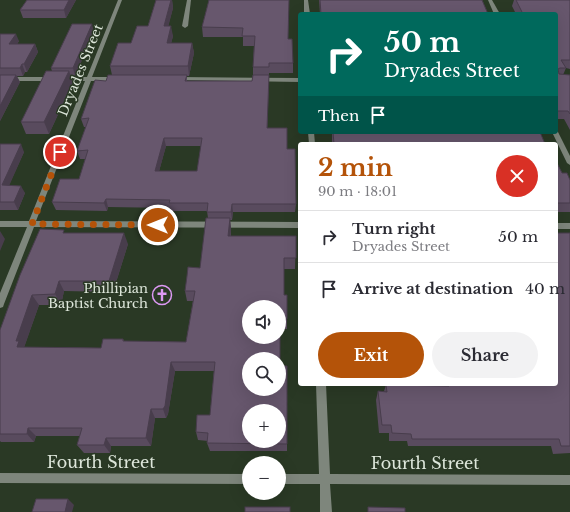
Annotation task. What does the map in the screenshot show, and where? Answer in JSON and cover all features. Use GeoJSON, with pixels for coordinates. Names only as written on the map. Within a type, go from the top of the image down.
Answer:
{"type":"FeatureCollection","features":[{"type":"Feature","properties":{"kind":"street","name":"Dryades Street"},"geometry":{"type":"LineString","coordinates":[[0,304],[120,0]]}},
{"type":"Feature","properties":{"kind":"street"},"geometry":{"type":"LineString","coordinates":[[185,26],[189,0]]}},
{"type":"Feature","properties":{"kind":"street"},"geometry":{"type":"LineString","coordinates":[[306,0],[307,12]]}},
{"type":"Feature","properties":{"kind":"street"},"geometry":{"type":"LineString","coordinates":[[490,0],[496,12]]}},
{"type":"Feature","properties":{"kind":"street"},"geometry":{"type":"LineString","coordinates":[[0,79],[120,79]]}},
{"type":"Feature","properties":{"kind":"street"},"geometry":{"type":"LineString","coordinates":[[167,79],[298,80]]}},
{"type":"Feature","properties":{"kind":"street"},"geometry":{"type":"LineString","coordinates":[[556,134],[570,163]]}},
{"type":"Feature","properties":{"kind":"street"},"geometry":{"type":"LineString","coordinates":[[0,224],[298,225]]}},
{"type":"Feature","properties":{"kind":"street"},"geometry":{"type":"LineString","coordinates":[[558,226],[570,226]]}},
{"type":"Feature","properties":{"kind":"street"},"geometry":{"type":"LineString","coordinates":[[321,386],[326,512]]}},
{"type":"Feature","properties":{"kind":"street","name":"Fourth Street"},"geometry":{"type":"LineString","coordinates":[[0,478],[242,479]]}},
{"type":"Feature","properties":{"kind":"street","name":"Fourth Street"},"geometry":{"type":"LineString","coordinates":[[286,479],[570,480]]}},
{"type":"Feature","properties":{"kind":"building"},"geometry":{"type":"Polygon","coordinates":[[[27,0],[69,0],[64,10],[20,10],[27,0]]]}},
{"type":"Feature","properties":{"kind":"building"},"geometry":{"type":"Polygon","coordinates":[[[156,0],[171,0],[164,26],[171,26],[167,43],[192,43],[188,66],[110,66],[118,43],[131,43],[137,26],[148,26],[156,0]]]}},
{"type":"Feature","properties":{"kind":"building"},"geometry":{"type":"Polygon","coordinates":[[[209,0],[289,0],[288,39],[292,39],[293,63],[269,63],[269,67],[253,67],[255,36],[242,36],[243,28],[202,27],[209,0]]]}},
{"type":"Feature","properties":{"kind":"building"},"geometry":{"type":"Polygon","coordinates":[[[320,0],[482,0],[487,12],[321,12],[320,0]]]}},
{"type":"Feature","properties":{"kind":"building"},"geometry":{"type":"Polygon","coordinates":[[[516,0],[570,0],[570,60],[561,60],[566,68],[558,69],[558,12],[522,12],[516,0]]]}},
{"type":"Feature","properties":{"kind":"building"},"geometry":{"type":"Polygon","coordinates":[[[72,24],[92,24],[73,68],[51,68],[72,24]]]}},
{"type":"Feature","properties":{"kind":"building"},"geometry":{"type":"Polygon","coordinates":[[[0,34],[16,34],[9,44],[35,44],[24,64],[22,64],[20,68],[0,68],[0,34]]]}},
{"type":"Feature","properties":{"kind":"building"},"geometry":{"type":"Polygon","coordinates":[[[558,69],[559,74],[570,75],[570,114],[568,111],[558,111],[558,69]]]}},
{"type":"Feature","properties":{"kind":"building"},"geometry":{"type":"Polygon","coordinates":[[[46,71],[69,71],[44,122],[21,122],[46,71]]]}},
{"type":"Feature","properties":{"kind":"building"},"geometry":{"type":"Polygon","coordinates":[[[0,75],[16,75],[0,106],[0,75]]]}},
{"type":"Feature","properties":{"kind":"building"},"geometry":{"type":"Polygon","coordinates":[[[108,75],[187,75],[185,81],[252,81],[253,75],[269,75],[267,128],[287,128],[287,149],[295,149],[296,204],[232,204],[231,212],[207,212],[208,203],[169,203],[170,200],[106,199],[104,203],[52,202],[60,179],[79,179],[88,150],[77,151],[89,118],[81,119],[95,80],[106,81],[108,75]],[[164,138],[155,171],[197,171],[202,138],[164,138]]]}},
{"type":"Feature","properties":{"kind":"building"},"geometry":{"type":"Polygon","coordinates":[[[333,134],[541,134],[544,142],[334,142],[333,134]]]}},
{"type":"Feature","properties":{"kind":"building"},"geometry":{"type":"Polygon","coordinates":[[[0,144],[21,144],[2,185],[21,186],[14,202],[0,202],[0,144]]]}},
{"type":"Feature","properties":{"kind":"building"},"geometry":{"type":"Polygon","coordinates":[[[558,165],[562,173],[567,173],[570,180],[570,203],[558,203],[558,165]]]}},
{"type":"Feature","properties":{"kind":"building"},"geometry":{"type":"Polygon","coordinates":[[[206,218],[230,218],[228,236],[296,236],[296,258],[284,258],[284,295],[287,295],[287,319],[286,300],[242,300],[242,344],[280,344],[280,352],[242,352],[242,396],[286,396],[287,366],[287,444],[286,404],[242,404],[242,443],[207,443],[208,433],[196,432],[197,415],[210,415],[215,362],[171,362],[165,406],[163,409],[151,409],[146,438],[106,438],[104,445],[77,445],[82,428],[28,428],[27,434],[0,434],[0,330],[20,275],[40,229],[64,230],[63,233],[124,233],[109,281],[59,281],[55,294],[32,295],[16,341],[19,341],[17,347],[101,348],[103,339],[123,339],[123,341],[186,342],[195,291],[185,291],[188,267],[200,268],[206,218]]]}},
{"type":"Feature","properties":{"kind":"building"},"geometry":{"type":"Polygon","coordinates":[[[558,233],[570,233],[570,446],[561,446],[559,439],[412,439],[411,434],[392,433],[391,425],[382,425],[378,391],[387,392],[386,386],[558,386],[558,233]]]}},
{"type":"Feature","properties":{"kind":"building"},"geometry":{"type":"Polygon","coordinates":[[[36,499],[68,499],[65,512],[32,512],[36,499]]]}},
{"type":"Feature","properties":{"kind":"building"},"geometry":{"type":"Polygon","coordinates":[[[245,507],[290,507],[290,512],[245,512],[245,507]]]}},
{"type":"Feature","properties":{"kind":"building"},"geometry":{"type":"Polygon","coordinates":[[[368,507],[405,508],[405,512],[368,512],[368,507]]]}},
{"type":"Feature","properties":{"kind":"place","name":"Phillipian Baptist Church"},"geometry":{"type":"Point","coordinates":[162,295]}},
{"type":"Feature","properties":{"kind":"route"},"geometry":{"type":"LineString","coordinates":[[60,152],[32,224],[158,225]]}}]}
